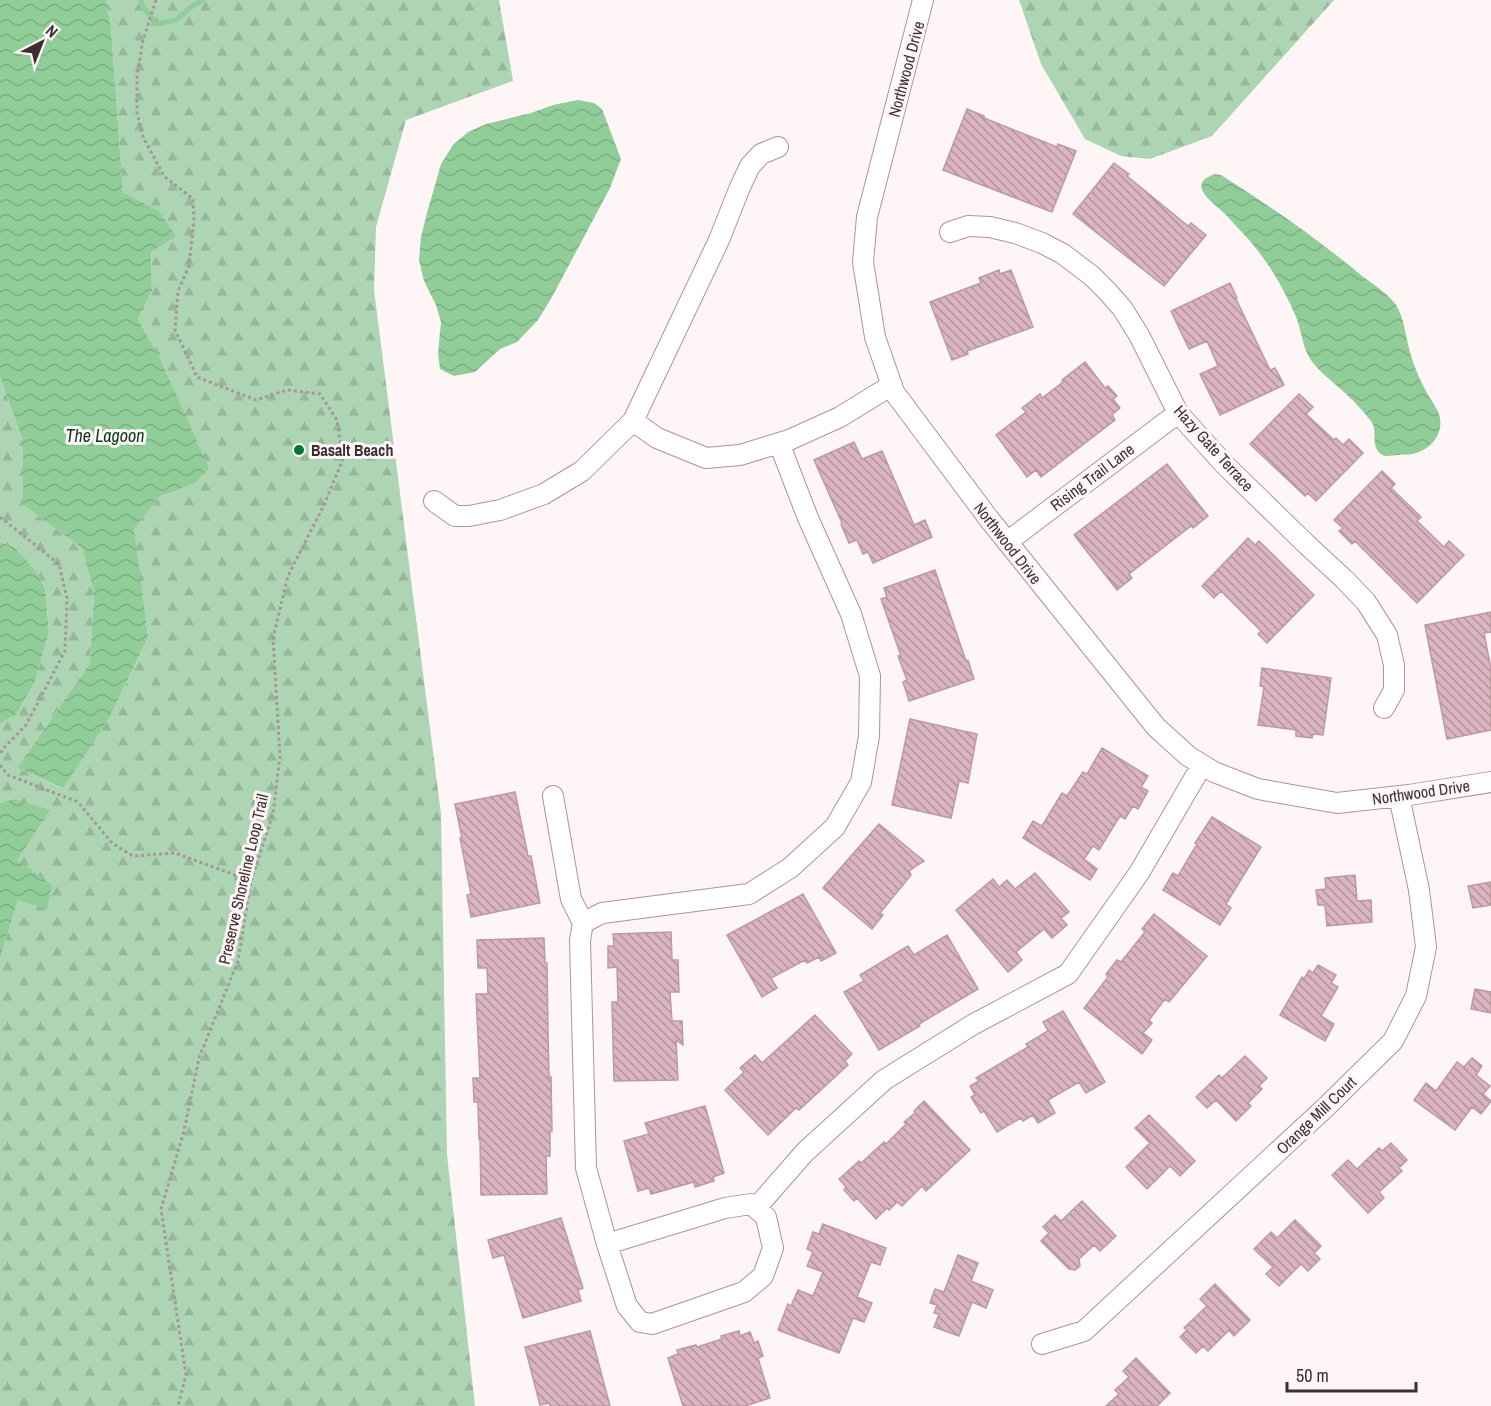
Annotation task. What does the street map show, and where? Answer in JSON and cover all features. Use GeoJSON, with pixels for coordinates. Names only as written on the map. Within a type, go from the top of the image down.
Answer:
{"type":"FeatureCollection","features":[{"type":"Feature","properties":{"kind":"street","name":"Northwood Drive"},"geometry":{"type":"LineString","coordinates":[[923,0],[867,217],[863,262],[875,338],[894,392],[988,519],[1156,727],[1188,756],[1214,772],[1258,789],[1337,803],[1491,782]]}},
{"type":"Feature","properties":{"kind":"street"},"geometry":{"type":"LineString","coordinates":[[434,501],[455,516],[469,516],[500,510],[544,494],[582,471],[633,421],[719,240],[750,166],[761,154],[778,147]]}},
{"type":"Feature","properties":{"kind":"street","name":"Hazy Gate Terrace"},"geometry":{"type":"LineString","coordinates":[[950,232],[968,226],[990,227],[1042,243],[1063,254],[1092,276],[1107,291],[1122,308],[1139,335],[1178,412],[1224,464],[1366,602],[1387,635],[1394,665],[1394,690],[1384,708]]}},
{"type":"Feature","properties":{"kind":"street"},"geometry":{"type":"LineString","coordinates":[[633,421],[657,438],[706,458],[740,455],[779,443],[840,417],[892,385]]}},
{"type":"Feature","properties":{"kind":"street","name":"Rising Trail Lane"},"geometry":{"type":"LineString","coordinates":[[1007,542],[1178,412]]}},
{"type":"Feature","properties":{"kind":"street"},"geometry":{"type":"LineString","coordinates":[[583,923],[602,913],[749,894],[790,868],[836,827],[861,782],[869,736],[870,676],[851,614],[808,518],[779,443]]}},
{"type":"Feature","properties":{"kind":"street"},"geometry":{"type":"LineString","coordinates":[[756,1208],[805,1152],[884,1080],[974,1024],[1068,974],[1138,873],[1202,765]]}},
{"type":"Feature","properties":{"kind":"street"},"geometry":{"type":"LineString","coordinates":[[554,796],[571,899],[583,923],[580,940],[586,1168],[607,1244],[627,1306],[640,1322],[652,1324],[744,1292],[764,1276],[773,1248],[766,1217],[751,1204],[725,1208],[607,1244]]}},
{"type":"Feature","properties":{"kind":"street","name":"Orange Mill Court"},"geometry":{"type":"LineString","coordinates":[[1042,1344],[1084,1331],[1317,1115],[1393,1041],[1416,996],[1426,947],[1419,890],[1398,796]]}},
{"type":"Feature","properties":{"kind":"path","name":"Preserve Shoreline Loop Trail"},"geometry":{"type":"LineString","coordinates":[[156,0],[143,40],[137,76],[137,113],[143,137],[164,176],[194,200],[189,266],[178,291],[175,330],[197,377],[256,400],[287,390],[320,393],[337,420],[343,459],[324,505],[288,576],[273,638],[280,756],[273,814],[251,881],[238,961],[199,1058],[184,1131],[161,1209],[186,1375],[177,1406]]}},
{"type":"Feature","properties":{"kind":"path"},"geometry":{"type":"LineString","coordinates":[[0,517],[59,564],[67,598],[65,651],[26,725],[0,754]]}},
{"type":"Feature","properties":{"kind":"path"},"geometry":{"type":"LineString","coordinates":[[0,765],[8,775],[78,802],[112,843],[134,856],[174,854],[251,881]]}},
{"type":"Feature","properties":{"kind":"green space"},"geometry":{"type":"Polygon","coordinates":[[[106,0],[499,0],[513,81],[406,120],[376,227],[374,290],[441,814],[447,1155],[475,1406],[0,1406],[0,959],[18,900],[14,799],[0,803],[0,724],[16,715],[35,682],[49,632],[45,588],[37,572],[14,547],[0,542],[0,377],[23,441],[23,505],[82,548],[94,592],[90,663],[17,768],[62,788],[109,719],[148,637],[133,530],[159,497],[196,483],[208,468],[160,358],[138,319],[152,291],[151,251],[158,210],[123,192],[111,28],[106,0]]]}},
{"type":"Feature","properties":{"kind":"green space"},"geometry":{"type":"Polygon","coordinates":[[[1019,0],[1334,0],[1212,136],[1150,159],[1121,156],[1085,139],[1041,64],[1019,0]]]}},
{"type":"Feature","properties":{"kind":"water","name":"The Lagoon"},"geometry":{"type":"Polygon","coordinates":[[[0,0],[106,0],[111,28],[123,192],[158,210],[176,236],[151,252],[152,291],[138,319],[160,358],[209,468],[196,483],[159,497],[134,529],[148,637],[109,719],[63,788],[17,768],[90,663],[94,592],[82,548],[23,505],[23,441],[0,377],[0,0]]]}},
{"type":"Feature","properties":{"kind":"water"},"geometry":{"type":"Polygon","coordinates":[[[578,100],[594,103],[602,109],[621,159],[610,188],[538,320],[517,342],[500,349],[475,372],[454,376],[440,369],[438,353],[441,322],[436,305],[424,281],[419,260],[421,237],[441,164],[453,145],[468,132],[486,124],[578,100]]]}},
{"type":"Feature","properties":{"kind":"water"},"geometry":{"type":"Polygon","coordinates":[[[1215,174],[1221,175],[1257,198],[1327,248],[1393,301],[1401,315],[1418,374],[1439,414],[1438,434],[1425,449],[1410,454],[1385,456],[1378,451],[1371,421],[1317,368],[1308,355],[1296,317],[1270,269],[1254,246],[1204,193],[1202,183],[1206,178],[1215,174]]]}},
{"type":"Feature","properties":{"kind":"water"},"geometry":{"type":"Polygon","coordinates":[[[0,542],[14,547],[37,572],[45,588],[49,632],[35,682],[16,715],[0,724],[0,542]]]}},
{"type":"Feature","properties":{"kind":"water"},"geometry":{"type":"Polygon","coordinates":[[[14,799],[50,810],[17,860],[52,885],[47,909],[18,900],[0,959],[0,803],[14,799]]]}},
{"type":"Feature","properties":{"kind":"building"},"geometry":{"type":"Polygon","coordinates":[[[967,109],[1057,147],[1058,144],[1076,151],[1052,212],[943,170],[967,109]]]}},
{"type":"Feature","properties":{"kind":"building"},"geometry":{"type":"Polygon","coordinates":[[[1114,163],[1188,226],[1191,223],[1206,235],[1164,286],[1073,214],[1114,163]]]}},
{"type":"Feature","properties":{"kind":"building"},"geometry":{"type":"Polygon","coordinates":[[[999,270],[1000,274],[1011,270],[1033,327],[967,351],[968,354],[952,360],[930,302],[981,283],[979,278],[999,270]]]}},
{"type":"Feature","properties":{"kind":"building"},"geometry":{"type":"Polygon","coordinates":[[[1230,283],[1270,370],[1275,368],[1284,385],[1220,415],[1200,374],[1218,366],[1207,341],[1189,349],[1171,311],[1230,283]]]}},
{"type":"Feature","properties":{"kind":"building"},"geometry":{"type":"Polygon","coordinates":[[[1085,362],[1105,388],[1108,386],[1117,396],[1113,399],[1120,408],[1112,415],[1115,420],[1041,477],[1036,470],[1027,477],[996,435],[1026,412],[1022,408],[1040,394],[1042,398],[1085,362]]]}},
{"type":"Feature","properties":{"kind":"building"},"geometry":{"type":"Polygon","coordinates":[[[1299,394],[1313,407],[1306,414],[1334,440],[1336,438],[1343,445],[1349,439],[1363,453],[1316,501],[1308,493],[1305,496],[1250,444],[1299,394]]]}},
{"type":"Feature","properties":{"kind":"building"},"geometry":{"type":"Polygon","coordinates":[[[854,442],[862,459],[882,451],[914,525],[925,520],[932,537],[873,563],[868,552],[863,554],[857,540],[849,543],[814,460],[854,442]]]}},
{"type":"Feature","properties":{"kind":"building"},"geometry":{"type":"Polygon","coordinates":[[[1167,464],[1208,516],[1193,528],[1191,526],[1129,574],[1132,578],[1117,590],[1074,535],[1167,464]]]}},
{"type":"Feature","properties":{"kind":"building"},"geometry":{"type":"Polygon","coordinates":[[[1382,471],[1395,484],[1391,488],[1421,517],[1417,521],[1444,547],[1449,541],[1464,555],[1417,603],[1355,541],[1352,544],[1339,531],[1343,528],[1334,520],[1382,471]]]}},
{"type":"Feature","properties":{"kind":"building"},"geometry":{"type":"Polygon","coordinates":[[[1248,538],[1255,545],[1259,541],[1314,595],[1267,643],[1258,634],[1261,631],[1221,591],[1214,598],[1202,586],[1248,538]]]}},
{"type":"Feature","properties":{"kind":"building"},"geometry":{"type":"Polygon","coordinates":[[[935,570],[974,679],[909,701],[903,682],[907,680],[898,656],[901,656],[881,599],[887,597],[884,588],[935,570]]]}},
{"type":"Feature","properties":{"kind":"building"},"geometry":{"type":"Polygon","coordinates":[[[1491,612],[1491,632],[1484,633],[1491,669],[1491,730],[1447,739],[1425,625],[1491,612]]]}},
{"type":"Feature","properties":{"kind":"building"},"geometry":{"type":"Polygon","coordinates":[[[1262,668],[1331,678],[1323,735],[1313,734],[1312,738],[1296,736],[1296,730],[1258,725],[1264,687],[1260,686],[1262,668]]]}},
{"type":"Feature","properties":{"kind":"building"},"geometry":{"type":"Polygon","coordinates":[[[910,719],[977,734],[968,783],[959,781],[951,818],[892,805],[910,719]]]}},
{"type":"Feature","properties":{"kind":"building"},"geometry":{"type":"Polygon","coordinates":[[[1102,748],[1148,776],[1141,787],[1148,791],[1138,809],[1133,806],[1125,819],[1120,816],[1099,850],[1093,846],[1084,859],[1097,869],[1090,880],[1023,838],[1033,821],[1042,826],[1062,793],[1067,796],[1083,772],[1087,774],[1102,748]]]}},
{"type":"Feature","properties":{"kind":"building"},"geometry":{"type":"Polygon","coordinates":[[[515,792],[540,903],[471,917],[467,895],[471,894],[455,804],[515,792]]]}},
{"type":"Feature","properties":{"kind":"building"},"geometry":{"type":"Polygon","coordinates":[[[1212,817],[1261,847],[1226,904],[1231,908],[1220,925],[1163,890],[1173,873],[1178,876],[1212,817]]]}},
{"type":"Feature","properties":{"kind":"building"},"geometry":{"type":"Polygon","coordinates":[[[879,824],[924,861],[909,871],[911,875],[880,913],[883,915],[872,929],[823,888],[879,824]]]}},
{"type":"Feature","properties":{"kind":"building"},"geometry":{"type":"Polygon","coordinates":[[[1035,873],[1069,912],[1061,918],[1067,925],[1052,938],[1044,929],[1016,952],[1022,960],[1008,972],[956,910],[993,879],[999,887],[1007,880],[1015,889],[1035,873]]]}},
{"type":"Feature","properties":{"kind":"building"},"geometry":{"type":"Polygon","coordinates":[[[1355,875],[1357,901],[1371,900],[1372,922],[1327,926],[1325,905],[1318,905],[1316,890],[1326,889],[1325,878],[1355,875]]]}},
{"type":"Feature","properties":{"kind":"building"},"geometry":{"type":"Polygon","coordinates":[[[1491,882],[1491,905],[1473,908],[1468,886],[1491,882]]]}},
{"type":"Feature","properties":{"kind":"building"},"geometry":{"type":"Polygon","coordinates":[[[803,894],[836,953],[821,961],[819,957],[807,963],[805,960],[771,978],[777,988],[762,997],[727,935],[803,894]]]}},
{"type":"Feature","properties":{"kind":"building"},"geometry":{"type":"Polygon","coordinates":[[[1154,914],[1207,956],[1169,1002],[1165,999],[1149,1020],[1152,1023],[1143,1033],[1152,1040],[1142,1054],[1084,1008],[1108,977],[1106,974],[1117,960],[1121,962],[1145,932],[1142,929],[1154,914]]]}},
{"type":"Feature","properties":{"kind":"building"},"geometry":{"type":"Polygon","coordinates":[[[671,932],[672,960],[678,960],[679,992],[670,992],[672,1021],[682,1021],[683,1045],[676,1040],[678,1080],[614,1081],[612,1002],[618,1002],[617,967],[608,968],[608,946],[614,946],[613,934],[671,932]]]}},
{"type":"Feature","properties":{"kind":"building"},"geometry":{"type":"Polygon","coordinates":[[[947,935],[978,989],[879,1050],[844,992],[864,981],[860,975],[908,946],[914,955],[947,935]]]}},
{"type":"Feature","properties":{"kind":"building"},"geometry":{"type":"Polygon","coordinates":[[[544,938],[545,963],[547,963],[552,1131],[550,1131],[550,1156],[546,1156],[547,1194],[481,1195],[478,1102],[474,1102],[473,1078],[480,1078],[476,994],[488,994],[487,968],[478,968],[477,940],[544,938]]]}},
{"type":"Feature","properties":{"kind":"building"},"geometry":{"type":"Polygon","coordinates":[[[1318,965],[1336,975],[1331,983],[1338,987],[1321,1016],[1334,1024],[1325,1041],[1280,1015],[1302,977],[1304,979],[1309,970],[1313,973],[1318,965]]]}},
{"type":"Feature","properties":{"kind":"building"},"geometry":{"type":"Polygon","coordinates":[[[1475,989],[1491,992],[1491,1013],[1471,1009],[1475,989]]]}},
{"type":"Feature","properties":{"kind":"building"},"geometry":{"type":"Polygon","coordinates":[[[1063,1011],[1105,1082],[1086,1093],[1079,1082],[1048,1100],[1055,1113],[1038,1123],[1033,1115],[1023,1121],[1021,1118],[997,1132],[984,1111],[981,1113],[971,1097],[975,1095],[970,1086],[979,1081],[976,1078],[1028,1047],[1026,1044],[1048,1031],[1043,1022],[1063,1011]]]}},
{"type":"Feature","properties":{"kind":"building"},"geometry":{"type":"Polygon","coordinates":[[[815,1015],[852,1054],[845,1061],[848,1065],[799,1110],[796,1108],[768,1135],[725,1090],[744,1072],[740,1068],[755,1055],[762,1063],[815,1015]]]}},
{"type":"Feature","properties":{"kind":"building"},"geometry":{"type":"Polygon","coordinates":[[[1245,1056],[1267,1078],[1259,1086],[1262,1089],[1248,1103],[1251,1106],[1236,1121],[1216,1100],[1207,1108],[1196,1097],[1219,1075],[1222,1078],[1245,1056]]]}},
{"type":"Feature","properties":{"kind":"building"},"geometry":{"type":"Polygon","coordinates":[[[1472,1058],[1482,1066],[1476,1075],[1490,1086],[1483,1094],[1491,1101],[1481,1114],[1472,1107],[1455,1130],[1414,1100],[1426,1083],[1436,1091],[1457,1062],[1464,1067],[1472,1058]]]}},
{"type":"Feature","properties":{"kind":"building"},"geometry":{"type":"Polygon","coordinates":[[[924,1101],[970,1150],[926,1191],[922,1186],[902,1206],[897,1202],[876,1219],[857,1198],[854,1201],[844,1190],[846,1187],[839,1179],[884,1142],[886,1144],[924,1101]]]}},
{"type":"Feature","properties":{"kind":"building"},"geometry":{"type":"Polygon","coordinates":[[[705,1106],[724,1173],[713,1177],[714,1181],[695,1187],[694,1182],[651,1194],[649,1188],[638,1191],[624,1141],[649,1134],[645,1123],[705,1106]]]}},
{"type":"Feature","properties":{"kind":"building"},"geometry":{"type":"Polygon","coordinates":[[[1149,1115],[1195,1161],[1180,1176],[1170,1166],[1147,1189],[1126,1167],[1150,1143],[1135,1128],[1149,1115]]]}},
{"type":"Feature","properties":{"kind":"building"},"geometry":{"type":"Polygon","coordinates":[[[1391,1143],[1407,1160],[1399,1168],[1402,1171],[1379,1192],[1384,1198],[1368,1213],[1332,1175],[1348,1160],[1357,1169],[1379,1148],[1382,1151],[1391,1143]]]}},
{"type":"Feature","properties":{"kind":"building"},"geometry":{"type":"Polygon","coordinates":[[[1082,1201],[1116,1236],[1100,1251],[1094,1245],[1079,1259],[1080,1266],[1075,1270],[1069,1269],[1041,1241],[1049,1233],[1043,1227],[1055,1215],[1061,1221],[1082,1201]]]}},
{"type":"Feature","properties":{"kind":"building"},"geometry":{"type":"Polygon","coordinates":[[[561,1218],[583,1288],[578,1290],[581,1301],[523,1318],[504,1255],[493,1258],[488,1240],[561,1218]]]}},
{"type":"Feature","properties":{"kind":"building"},"geometry":{"type":"Polygon","coordinates":[[[1295,1220],[1321,1246],[1314,1253],[1320,1259],[1308,1271],[1301,1264],[1279,1286],[1266,1274],[1273,1267],[1254,1249],[1271,1232],[1277,1238],[1295,1220]]]}},
{"type":"Feature","properties":{"kind":"building"},"geometry":{"type":"Polygon","coordinates":[[[823,1224],[886,1248],[880,1265],[871,1262],[857,1297],[872,1303],[864,1322],[853,1318],[839,1353],[778,1330],[788,1304],[791,1306],[798,1290],[813,1296],[823,1272],[807,1266],[813,1252],[807,1249],[813,1232],[819,1234],[823,1224]]]}},
{"type":"Feature","properties":{"kind":"building"},"geometry":{"type":"Polygon","coordinates":[[[958,1255],[978,1263],[971,1281],[993,1290],[986,1308],[972,1302],[959,1336],[934,1327],[939,1314],[934,1313],[937,1305],[930,1303],[935,1289],[944,1292],[958,1255]]]}},
{"type":"Feature","properties":{"kind":"building"},"geometry":{"type":"Polygon","coordinates":[[[1215,1284],[1250,1320],[1234,1336],[1229,1330],[1208,1351],[1203,1346],[1196,1353],[1180,1337],[1187,1330],[1184,1328],[1207,1306],[1200,1299],[1215,1284]]]}},
{"type":"Feature","properties":{"kind":"building"},"geometry":{"type":"Polygon","coordinates":[[[590,1331],[610,1406],[550,1406],[549,1403],[540,1405],[525,1347],[590,1331]]]}},
{"type":"Feature","properties":{"kind":"building"},"geometry":{"type":"Polygon","coordinates":[[[739,1331],[740,1336],[750,1332],[754,1343],[758,1341],[763,1356],[758,1358],[770,1398],[745,1406],[683,1406],[668,1358],[678,1354],[677,1350],[696,1345],[697,1347],[739,1331]]]}},
{"type":"Feature","properties":{"kind":"building"},"geometry":{"type":"Polygon","coordinates":[[[1136,1358],[1170,1393],[1157,1406],[1106,1406],[1119,1394],[1115,1390],[1129,1377],[1123,1371],[1136,1358]]]}},
{"type":"Feature","properties":{"kind":"waterway"},"geometry":{"type":"LineString","coordinates":[[141,0],[141,4],[156,24],[176,20],[203,0]]}},
{"type":"Feature","properties":{"kind":"place","name":"Basalt Beach"},"geometry":{"type":"Point","coordinates":[299,450]}}]}
